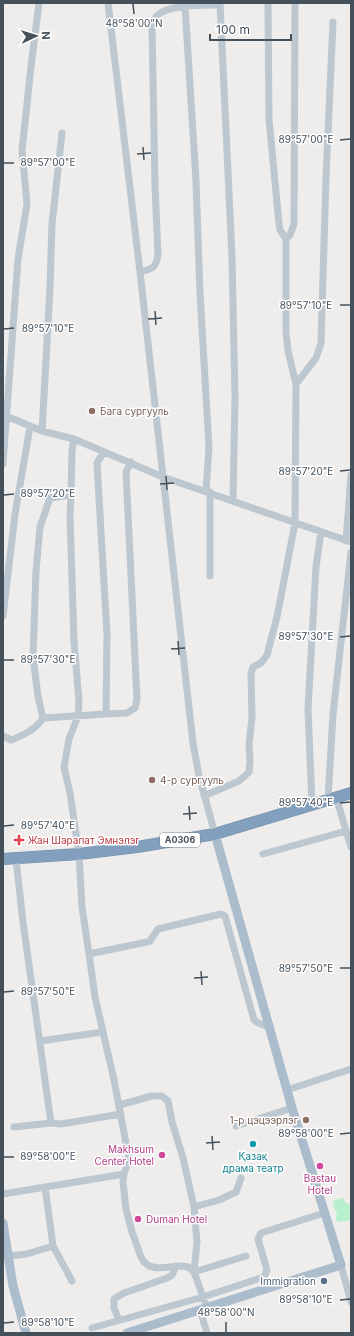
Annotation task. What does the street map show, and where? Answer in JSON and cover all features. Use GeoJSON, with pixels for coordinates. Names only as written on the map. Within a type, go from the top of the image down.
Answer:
{"type":"FeatureCollection","features":[{"type":"Feature","properties":{"kind":"highway","name":"A0306"},"geometry":{"type":"LineString","coordinates":[[3,859],[79,854],[137,847],[215,834],[351,793]]}},
{"type":"Feature","properties":{"kind":"main road"},"geometry":{"type":"LineString","coordinates":[[127,1333],[340,1265],[292,1108],[215,834]]}},
{"type":"Feature","properties":{"kind":"main road"},"geometry":{"type":"LineString","coordinates":[[3,1224],[13,1286],[26,1333]]}},
{"type":"Feature","properties":{"kind":"street"},"geometry":{"type":"LineString","coordinates":[[3,464],[5,416],[18,259],[27,204],[22,150],[30,67],[39,3]]}},
{"type":"Feature","properties":{"kind":"street"},"geometry":{"type":"LineString","coordinates":[[108,3],[193,743],[204,796],[215,834]]}},
{"type":"Feature","properties":{"kind":"street"},"geometry":{"type":"LineString","coordinates":[[204,796],[239,781],[249,772],[249,744],[252,718],[251,674],[253,667],[261,663],[266,655],[276,617],[296,523],[296,384],[288,351],[286,332],[286,238],[280,230],[279,224],[270,119],[268,3]]}},
{"type":"Feature","properties":{"kind":"street"},"geometry":{"type":"LineString","coordinates":[[286,238],[290,234],[294,224],[296,3]]}},
{"type":"Feature","properties":{"kind":"street"},"geometry":{"type":"LineString","coordinates":[[140,272],[153,268],[157,263],[158,256],[152,26],[156,17],[164,11],[185,6],[219,4],[224,76],[232,257],[235,398],[233,501]]}},
{"type":"Feature","properties":{"kind":"street"},"geometry":{"type":"LineString","coordinates":[[185,6],[196,181],[200,293],[209,447],[208,492],[210,576]]}},
{"type":"Feature","properties":{"kind":"street"},"geometry":{"type":"LineString","coordinates":[[296,384],[316,358],[321,343],[326,185],[334,22]]}},
{"type":"Feature","properties":{"kind":"street"},"geometry":{"type":"LineString","coordinates":[[42,431],[52,224],[62,133]]}},
{"type":"Feature","properties":{"kind":"street"},"geometry":{"type":"LineString","coordinates":[[5,416],[30,427],[74,439],[163,476],[349,542],[351,475]]}},
{"type":"Feature","properties":{"kind":"street"},"geometry":{"type":"LineString","coordinates":[[3,616],[15,514],[30,427]]}},
{"type":"Feature","properties":{"kind":"street"},"geometry":{"type":"LineString","coordinates":[[74,439],[72,451],[72,495],[70,516],[74,598],[74,641],[79,702],[78,716],[69,739],[64,767],[70,793],[79,854],[82,907],[95,997],[121,1114],[129,1159],[123,1182],[126,1209],[132,1232],[144,1262],[150,1266],[157,1268],[176,1266],[188,1267],[194,1272]]}},
{"type":"Feature","properties":{"kind":"street"},"geometry":{"type":"LineString","coordinates":[[104,452],[97,463],[107,634],[106,714]]}},
{"type":"Feature","properties":{"kind":"street"},"geometry":{"type":"LineString","coordinates":[[43,718],[126,713],[135,708],[137,700],[126,472],[131,462]]}},
{"type":"Feature","properties":{"kind":"street"},"geometry":{"type":"LineString","coordinates":[[3,736],[11,740],[26,734],[39,724],[43,718],[38,696],[33,657],[36,571],[40,527],[50,498],[72,495]]}},
{"type":"Feature","properties":{"kind":"street"},"geometry":{"type":"LineString","coordinates":[[312,804],[308,709],[316,567],[321,532]]}},
{"type":"Feature","properties":{"kind":"street"},"geometry":{"type":"LineString","coordinates":[[351,552],[332,714],[332,798],[351,847]]}},
{"type":"Feature","properties":{"kind":"street"},"geometry":{"type":"LineString","coordinates":[[263,854],[346,831]]}},
{"type":"Feature","properties":{"kind":"street"},"geometry":{"type":"LineString","coordinates":[[16,858],[23,922],[51,1123]]}},
{"type":"Feature","properties":{"kind":"street"},"geometry":{"type":"LineString","coordinates":[[89,954],[147,942],[150,941],[158,929],[221,914],[225,916],[254,1020],[269,1027]]}},
{"type":"Feature","properties":{"kind":"street"},"geometry":{"type":"LineString","coordinates":[[40,1041],[103,1032]]}},
{"type":"Feature","properties":{"kind":"street"},"geometry":{"type":"LineString","coordinates":[[287,1090],[351,1069]]}},
{"type":"Feature","properties":{"kind":"street"},"geometry":{"type":"LineString","coordinates":[[119,1105],[152,1096],[162,1096],[168,1101],[194,1207],[197,1242],[194,1272],[203,1297],[203,1309],[207,1333]]}},
{"type":"Feature","properties":{"kind":"street"},"geometry":{"type":"LineString","coordinates":[[236,1126],[292,1108]]}},
{"type":"Feature","properties":{"kind":"street"},"geometry":{"type":"LineString","coordinates":[[14,1127],[51,1123],[61,1124],[121,1114]]}},
{"type":"Feature","properties":{"kind":"street"},"geometry":{"type":"LineString","coordinates":[[3,1194],[124,1174]]}},
{"type":"Feature","properties":{"kind":"street"},"geometry":{"type":"LineString","coordinates":[[194,1207],[219,1200],[236,1192],[240,1178]]}},
{"type":"Feature","properties":{"kind":"street"},"geometry":{"type":"LineString","coordinates":[[45,1187],[53,1246],[72,1281]]}},
{"type":"Feature","properties":{"kind":"street"},"geometry":{"type":"LineString","coordinates":[[92,1328],[203,1297],[264,1277],[267,1270],[258,1239],[261,1233],[324,1213]]}},
{"type":"Feature","properties":{"kind":"street"},"geometry":{"type":"LineString","coordinates":[[8,1256],[27,1254],[53,1246]]}},
{"type":"Feature","properties":{"kind":"street"},"geometry":{"type":"LineString","coordinates":[[194,1272],[246,1256]]}},
{"type":"Feature","properties":{"kind":"street"},"geometry":{"type":"LineString","coordinates":[[340,1265],[351,1302]]}},
{"type":"Feature","properties":{"kind":"street"},"geometry":{"type":"LineString","coordinates":[[119,1320],[114,1308],[114,1299],[118,1295],[167,1278],[172,1275],[176,1266]]}},
{"type":"Feature","properties":{"kind":"green space"},"geometry":{"type":"Polygon","coordinates":[[[343,1198],[346,1203],[351,1205],[351,1219],[337,1222],[337,1214],[333,1204],[334,1200],[343,1198]]]}},
{"type":"Feature","properties":{"kind":"place","name":"Бага сургууль"},"geometry":{"type":"Point","coordinates":[92,411]}},
{"type":"Feature","properties":{"kind":"place","name":"4-р сургууль"},"geometry":{"type":"Point","coordinates":[152,780]}},
{"type":"Feature","properties":{"kind":"place","name":"Жан Шарапат Эмнэлэг"},"geometry":{"type":"Point","coordinates":[19,840]}},
{"type":"Feature","properties":{"kind":"place","name":"1-р цэцээрлэг"},"geometry":{"type":"Point","coordinates":[306,1120]}},
{"type":"Feature","properties":{"kind":"place","name":"Қазақ драма театр"},"geometry":{"type":"Point","coordinates":[253,1144]}},
{"type":"Feature","properties":{"kind":"place","name":"Makhsum Center Hotel"},"geometry":{"type":"Point","coordinates":[162,1155]}},
{"type":"Feature","properties":{"kind":"place","name":"Bastau Hotel"},"geometry":{"type":"Point","coordinates":[320,1166]}},
{"type":"Feature","properties":{"kind":"place","name":"Duman Hotel"},"geometry":{"type":"Point","coordinates":[138,1219]}},
{"type":"Feature","properties":{"kind":"place","name":"Immigration"},"geometry":{"type":"Point","coordinates":[324,1281]}}]}
